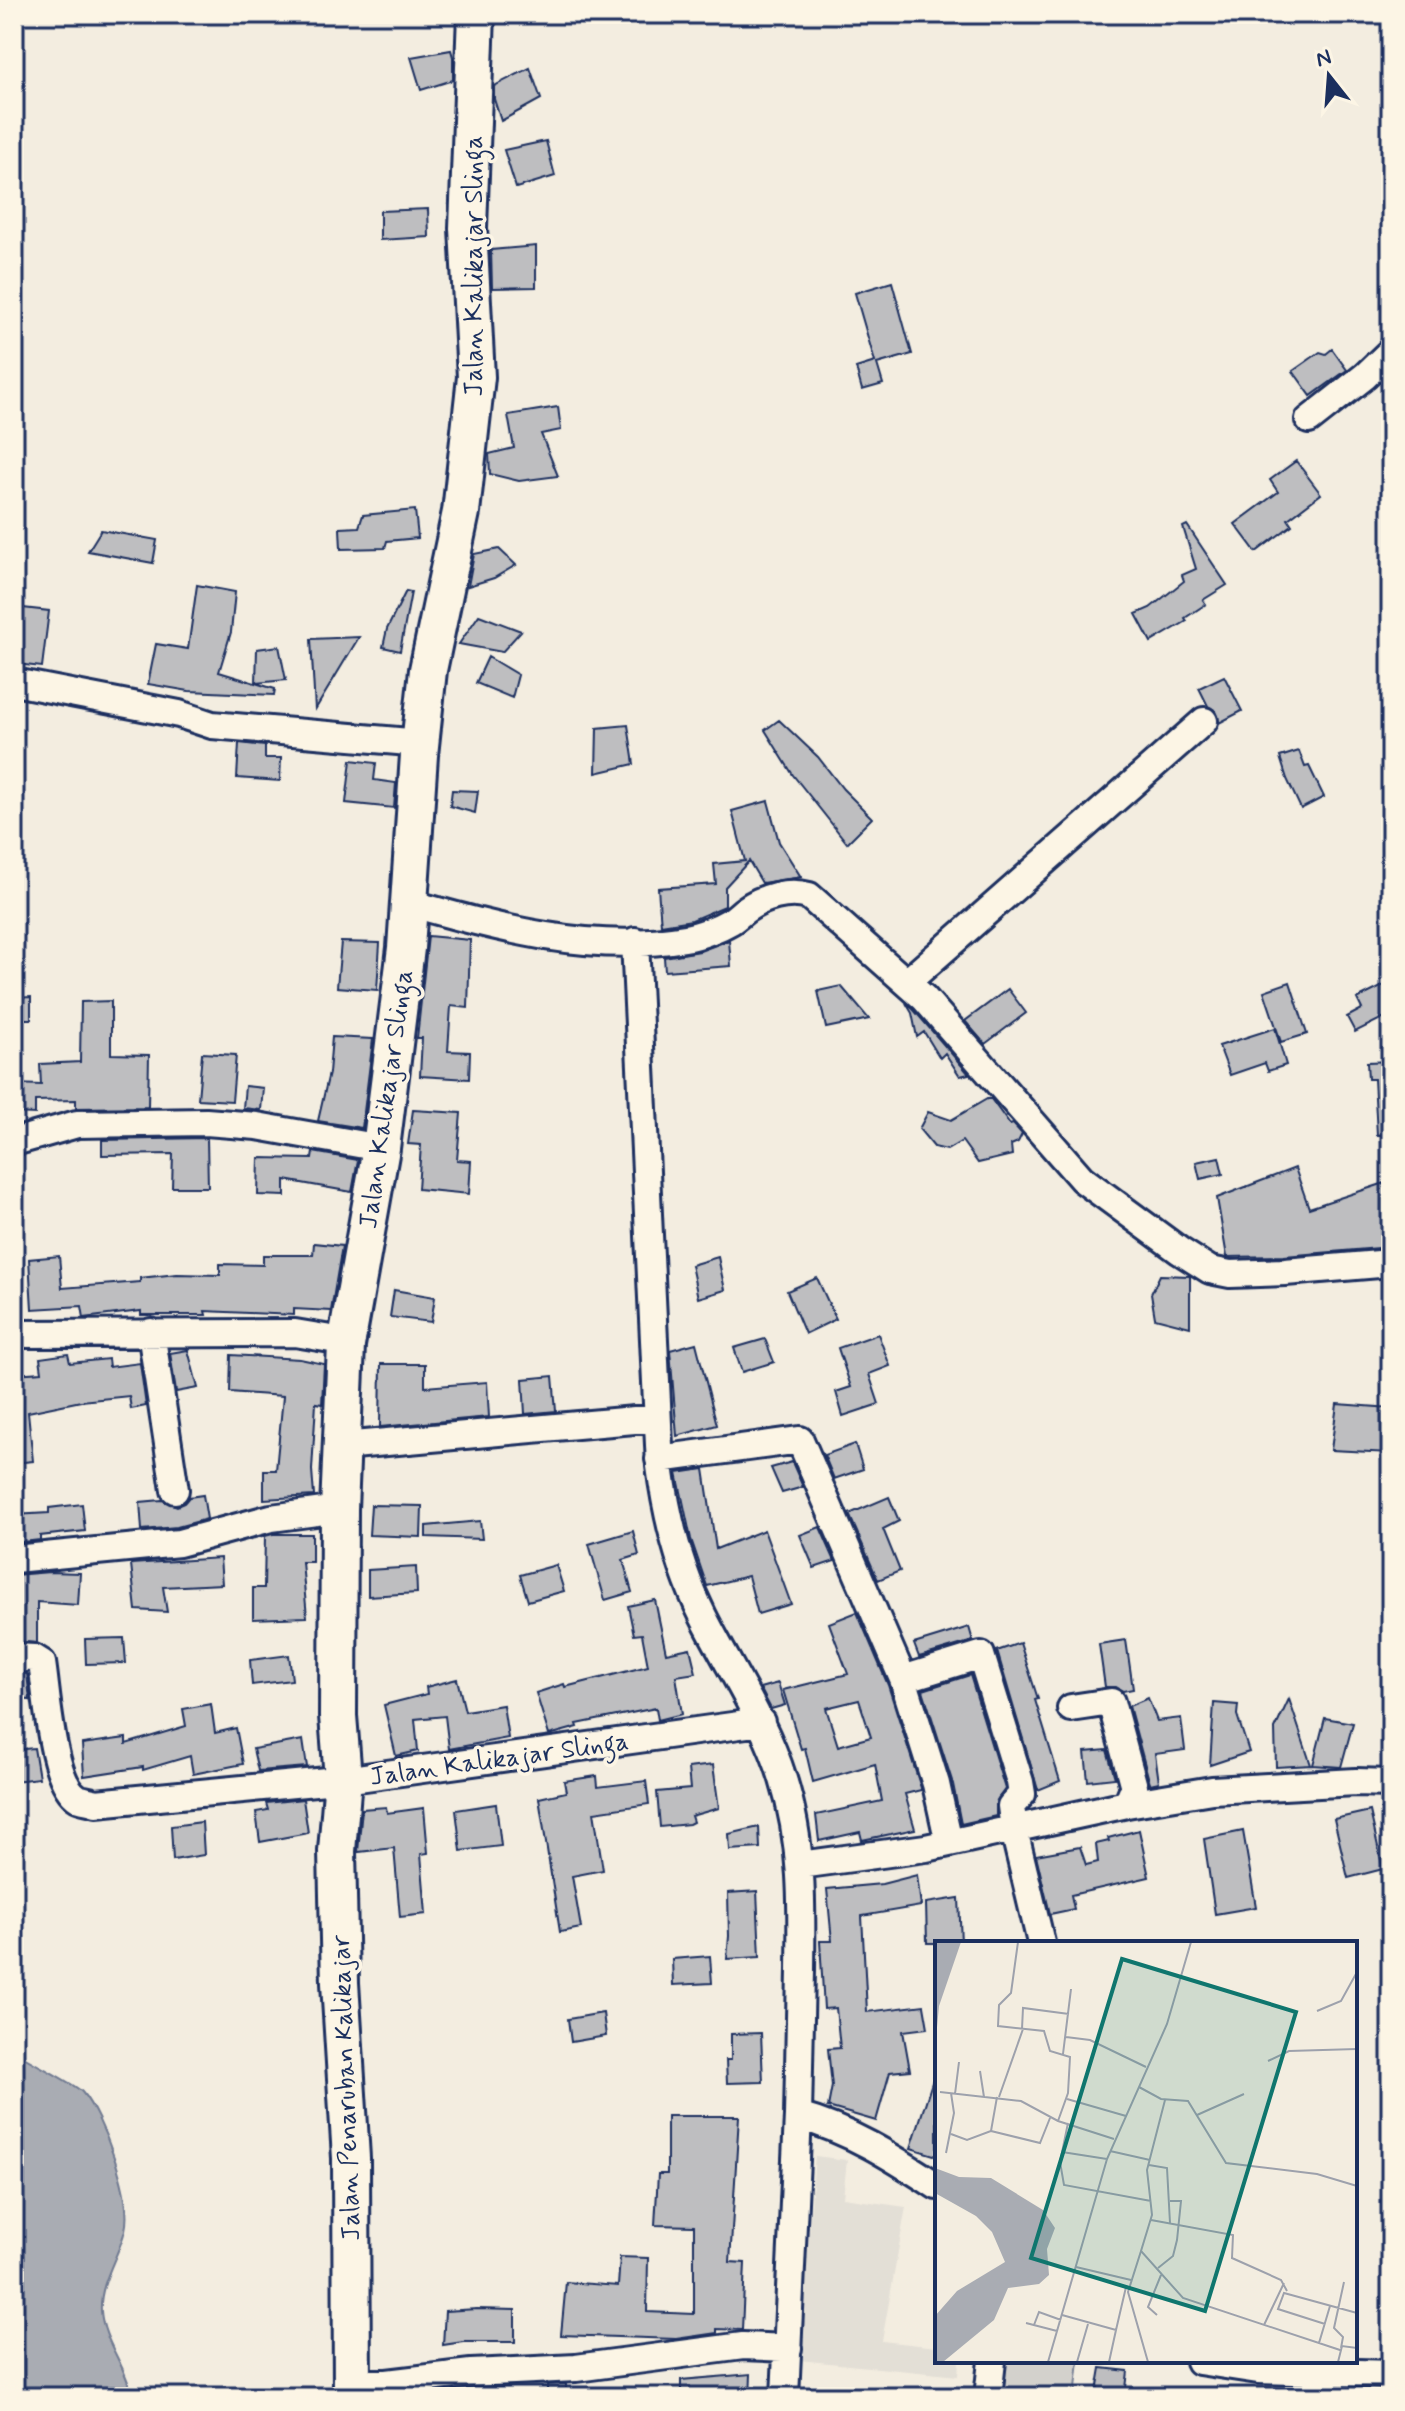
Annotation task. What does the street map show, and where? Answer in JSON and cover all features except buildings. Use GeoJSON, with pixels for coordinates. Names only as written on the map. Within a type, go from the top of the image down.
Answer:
{"type":"FeatureCollection","features":[{"type":"Feature","properties":{"kind":"street","name":"Jalan Kalikajar Slinga"},"geometry":{"type":"LineString","coordinates":[[476,14],[468,228],[476,377],[461,512],[428,670],[406,948],[381,1148],[346,1345],[339,1509],[338,1716],[343,1778],[756,1723]]}},
{"type":"Feature","properties":{"kind":"street"},"geometry":{"type":"LineString","coordinates":[[1309,420],[1391,351]]}},
{"type":"Feature","properties":{"kind":"street"},"geometry":{"type":"LineString","coordinates":[[14,682],[179,714],[212,725],[421,743]]}},
{"type":"Feature","properties":{"kind":"street"},"geometry":{"type":"LineString","coordinates":[[907,982],[1204,721]]}},
{"type":"Feature","properties":{"kind":"street"},"geometry":{"type":"LineString","coordinates":[[409,903],[543,937],[602,942],[688,938],[731,922],[749,907],[796,892],[816,904],[907,982],[958,1035],[1082,1179],[1210,1270],[1230,1274],[1285,1272],[1391,1263]]}},
{"type":"Feature","properties":{"kind":"street"},"geometry":{"type":"LineString","coordinates":[[635,941],[659,1459],[665,1503],[673,1542],[689,1584],[783,1777],[796,1825],[800,1865],[798,2116],[779,2348],[769,2397]]}},
{"type":"Feature","properties":{"kind":"street"},"geometry":{"type":"LineString","coordinates":[[14,1142],[92,1123],[206,1122],[257,1126],[381,1148]]}},
{"type":"Feature","properties":{"kind":"street"},"geometry":{"type":"LineString","coordinates":[[151,1332],[175,1490]]}},
{"type":"Feature","properties":{"kind":"street"},"geometry":{"type":"LineString","coordinates":[[14,1334],[295,1333],[331,1339],[346,1345]]}},
{"type":"Feature","properties":{"kind":"street"},"geometry":{"type":"LineString","coordinates":[[342,1446],[657,1418]]}},
{"type":"Feature","properties":{"kind":"street"},"geometry":{"type":"LineString","coordinates":[[659,1459],[800,1440],[903,1679],[936,1784],[949,1843]]}},
{"type":"Feature","properties":{"kind":"street"},"geometry":{"type":"LineString","coordinates":[[14,1559],[179,1543],[271,1518],[339,1509]]}},
{"type":"Feature","properties":{"kind":"street"},"geometry":{"type":"LineString","coordinates":[[903,1679],[981,1655],[1020,1782],[1022,1794],[1011,1806],[1014,1830],[1041,1941]]}},
{"type":"Feature","properties":{"kind":"street"},"geometry":{"type":"LineString","coordinates":[[14,1657],[34,1658],[42,1663],[58,1766],[68,1788],[78,1798],[96,1803],[343,1778]]}},
{"type":"Feature","properties":{"kind":"street"},"geometry":{"type":"LineString","coordinates":[[1071,1708],[1111,1702],[1134,1787],[1127,1804]]}},
{"type":"Feature","properties":{"kind":"street","name":"Jalan Penaruban Kalikajar"},"geometry":{"type":"LineString","coordinates":[[343,1778],[337,1866],[340,1983],[351,2158],[352,2390]]}},
{"type":"Feature","properties":{"kind":"street"},"geometry":{"type":"LineString","coordinates":[[800,1865],[949,1843],[1127,1804],[1212,1790],[1391,1783]]}},
{"type":"Feature","properties":{"kind":"street"},"geometry":{"type":"LineString","coordinates":[[798,2116],[833,2125],[876,2146],[935,2185]]}},
{"type":"Feature","properties":{"kind":"street"},"geometry":{"type":"LineString","coordinates":[[352,2390],[471,2373],[576,2368],[743,2346],[779,2348]]}},
{"type":"Feature","properties":{"kind":"street"},"geometry":{"type":"LineString","coordinates":[[779,2348],[785,2397]]}},
{"type":"Feature","properties":{"kind":"street"},"geometry":{"type":"LineString","coordinates":[[988,2397],[992,2363]]}},
{"type":"Feature","properties":{"kind":"street"},"geometry":{"type":"LineString","coordinates":[[1212,2363],[1258,2370],[1391,2374]]}},
{"type":"Feature","properties":{"kind":"shaded area"},"geometry":{"type":"Polygon","coordinates":[[[14,2051],[82,2092],[99,2120],[114,2158],[125,2198],[125,2230],[103,2290],[101,2311],[106,2333],[132,2397],[14,2397],[14,2051]]]}},
{"type":"Feature","properties":{"kind":"shaded area"},"geometry":{"type":"Polygon","coordinates":[[[815,2156],[847,2160],[843,2198],[906,2207],[882,2341],[935,2347],[935,2363],[959,2363],[958,2376],[799,2360],[815,2156]]]}},
{"type":"Feature","properties":{"kind":"shaded area"},"geometry":{"type":"Polygon","coordinates":[[[1000,2363],[1079,2363],[1075,2397],[996,2397],[1000,2363]]]}}]}
